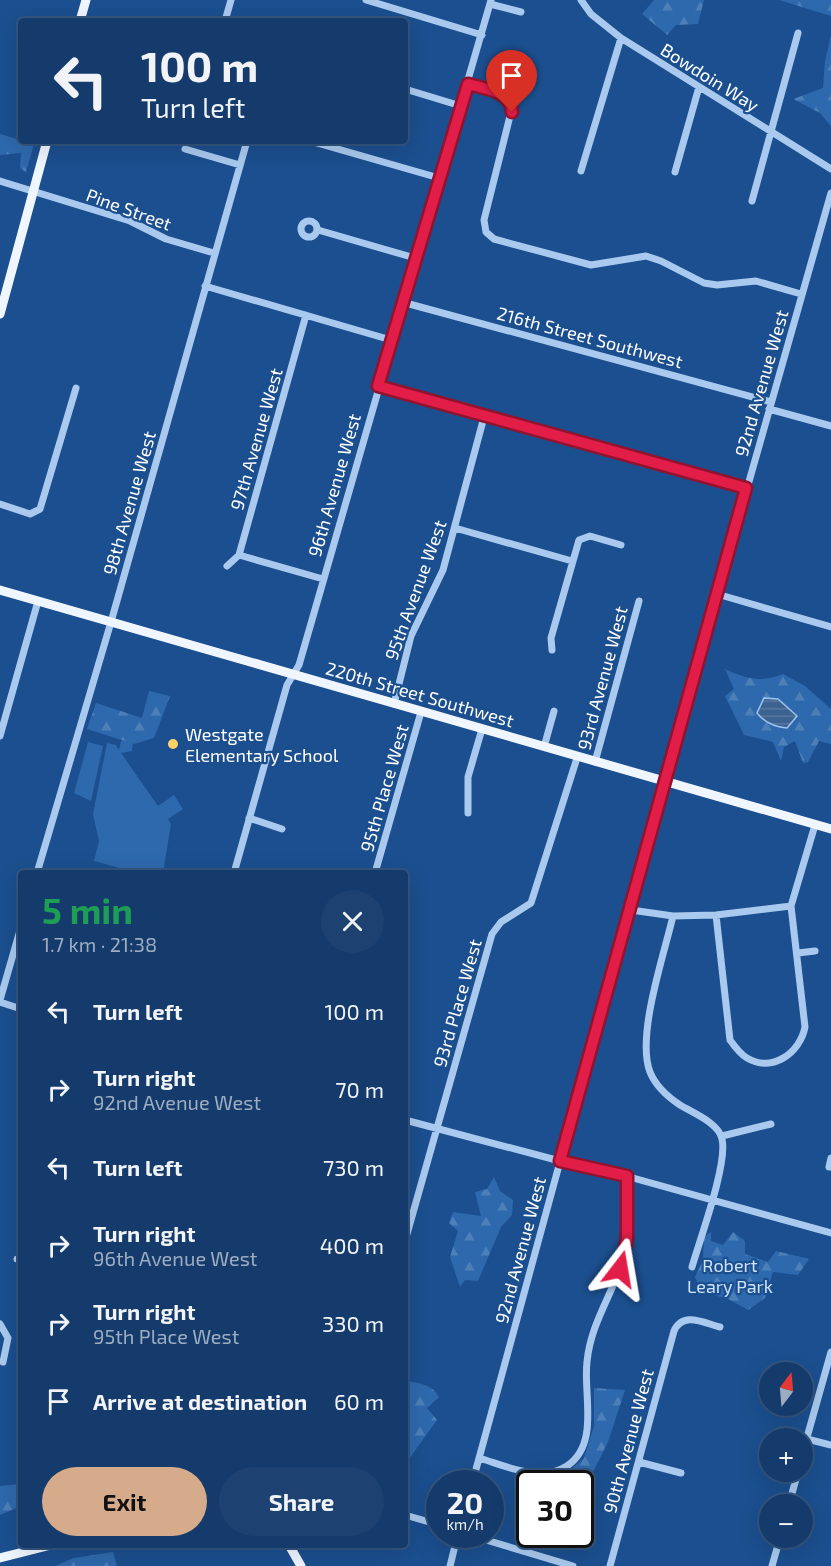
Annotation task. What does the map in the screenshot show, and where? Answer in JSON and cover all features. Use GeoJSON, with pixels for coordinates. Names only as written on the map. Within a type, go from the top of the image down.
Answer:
{"type":"FeatureCollection","features":[{"type":"Feature","properties":{"kind":"main road"},"geometry":{"type":"LineString","coordinates":[[81,18],[86,0]]}},
{"type":"Feature","properties":{"kind":"main road"},"geometry":{"type":"LineString","coordinates":[[0,314],[46,144]]}},
{"type":"Feature","properties":{"kind":"main road","name":"220th Street Southwest"},"geometry":{"type":"LineString","coordinates":[[0,590],[831,829]]}},
{"type":"Feature","properties":{"kind":"main road"},"geometry":{"type":"LineString","coordinates":[[0,1558],[39,1548]]}},
{"type":"Feature","properties":{"kind":"main road"},"geometry":{"type":"LineString","coordinates":[[291,1548],[301,1566]]}},
{"type":"Feature","properties":{"kind":"street"},"geometry":{"type":"LineString","coordinates":[[226,18],[231,0]]}},
{"type":"Feature","properties":{"kind":"street"},"geometry":{"type":"LineString","coordinates":[[366,0],[482,35]]}},
{"type":"Feature","properties":{"kind":"street","name":"Bowdoin Way"},"geometry":{"type":"LineString","coordinates":[[581,0],[591,14],[621,38],[831,169]]}},
{"type":"Feature","properties":{"kind":"street"},"geometry":{"type":"LineString","coordinates":[[491,2],[521,12]]}},
{"type":"Feature","properties":{"kind":"street","name":"96th Avenue West"},"geometry":{"type":"LineString","coordinates":[[235,870],[282,702],[292,674],[299,665],[402,302],[491,2]]}},
{"type":"Feature","properties":{"kind":"street"},"geometry":{"type":"LineString","coordinates":[[752,201],[773,133],[798,33]]}},
{"type":"Feature","properties":{"kind":"street"},"geometry":{"type":"LineString","coordinates":[[581,171],[621,38]]}},
{"type":"Feature","properties":{"kind":"street"},"geometry":{"type":"LineString","coordinates":[[468,84],[503,94],[512,108],[484,220],[486,232],[494,239],[585,264],[646,256],[662,261],[704,283],[717,285],[756,281],[801,294]]}},
{"type":"Feature","properties":{"kind":"street"},"geometry":{"type":"LineString","coordinates":[[675,172],[699,87]]}},
{"type":"Feature","properties":{"kind":"street"},"geometry":{"type":"LineString","coordinates":[[408,90],[461,106]]}},
{"type":"Feature","properties":{"kind":"street","name":"98th Avenue West"},"geometry":{"type":"LineString","coordinates":[[38,870],[111,622],[246,144]]}},
{"type":"Feature","properties":{"kind":"street"},"geometry":{"type":"LineString","coordinates":[[320,144],[439,178]]}},
{"type":"Feature","properties":{"kind":"street"},"geometry":{"type":"LineString","coordinates":[[185,149],[240,165]]}},
{"type":"Feature","properties":{"kind":"street","name":"Pine Street"},"geometry":{"type":"LineString","coordinates":[[0,181],[130,221],[165,239],[214,254]]}},
{"type":"Feature","properties":{"kind":"street","name":"92nd Avenue West"},"geometry":{"type":"LineString","coordinates":[[476,1470],[631,910],[664,782],[831,193]]}},
{"type":"Feature","properties":{"kind":"street"},"geometry":{"type":"LineString","coordinates":[[318,230],[415,258]]}},
{"type":"Feature","properties":{"kind":"street"},"geometry":{"type":"LineString","coordinates":[[205,286],[391,340]]}},
{"type":"Feature","properties":{"kind":"street","name":"216th Street Southwest"},"geometry":{"type":"LineString","coordinates":[[402,302],[770,405],[831,426]]}},
{"type":"Feature","properties":{"kind":"street","name":"97th Avenue West"},"geometry":{"type":"LineString","coordinates":[[239,555],[306,315]]}},
{"type":"Feature","properties":{"kind":"street"},"geometry":{"type":"LineString","coordinates":[[378,386],[746,488]]}},
{"type":"Feature","properties":{"kind":"street"},"geometry":{"type":"LineString","coordinates":[[0,504],[30,514],[40,509],[76,388]]}},
{"type":"Feature","properties":{"kind":"street","name":"95th Avenue West"},"geometry":{"type":"LineString","coordinates":[[394,704],[411,636],[439,579],[455,528],[484,417]]}},
{"type":"Feature","properties":{"kind":"street"},"geometry":{"type":"LineString","coordinates":[[455,528],[572,561]]}},
{"type":"Feature","properties":{"kind":"street"},"geometry":{"type":"LineString","coordinates":[[552,650],[551,638],[576,546],[584,537],[621,545]]}},
{"type":"Feature","properties":{"kind":"street"},"geometry":{"type":"LineString","coordinates":[[227,566],[239,555],[323,579]]}},
{"type":"Feature","properties":{"kind":"street"},"geometry":{"type":"LineString","coordinates":[[717,594],[831,627]]}},
{"type":"Feature","properties":{"kind":"street"},"geometry":{"type":"LineString","coordinates":[[0,736],[38,601]]}},
{"type":"Feature","properties":{"kind":"street","name":"93rd Avenue West"},"geometry":{"type":"LineString","coordinates":[[595,762],[639,601]]}},
{"type":"Feature","properties":{"kind":"street"},"geometry":{"type":"LineString","coordinates":[[544,747],[554,711]]}},
{"type":"Feature","properties":{"kind":"street","name":"95th Place West"},"geometry":{"type":"LineString","coordinates":[[376,870],[421,712]]}},
{"type":"Feature","properties":{"kind":"street"},"geometry":{"type":"LineString","coordinates":[[468,813],[468,777],[482,729]]}},
{"type":"Feature","properties":{"kind":"street","name":"93rd Place West"},"geometry":{"type":"LineString","coordinates":[[408,1230],[492,934],[501,922],[531,903],[578,758]]}},
{"type":"Feature","properties":{"kind":"street"},"geometry":{"type":"LineString","coordinates":[[249,818],[282,829]]}},
{"type":"Feature","properties":{"kind":"street"},"geometry":{"type":"LineString","coordinates":[[716,915],[730,1040],[741,1054],[755,1062],[786,1058],[799,1044],[805,1028],[792,906],[815,825]]}},
{"type":"Feature","properties":{"kind":"street"},"geometry":{"type":"LineString","coordinates":[[631,910],[673,916],[716,915],[792,906]]}},
{"type":"Feature","properties":{"kind":"street"},"geometry":{"type":"LineString","coordinates":[[673,916],[650,1018],[646,1042],[648,1064],[659,1088],[709,1123],[722,1136],[720,1167],[692,1267]]}},
{"type":"Feature","properties":{"kind":"street"},"geometry":{"type":"LineString","coordinates":[[18,938],[0,1001],[18,1007]]}},
{"type":"Feature","properties":{"kind":"street"},"geometry":{"type":"LineString","coordinates":[[798,953],[815,951]]}},
{"type":"Feature","properties":{"kind":"street"},"geometry":{"type":"LineString","coordinates":[[408,1121],[560,1161],[627,1176],[831,1233]]}},
{"type":"Feature","properties":{"kind":"street"},"geometry":{"type":"LineString","coordinates":[[722,1136],[771,1124]]}},
{"type":"Feature","properties":{"kind":"street"},"geometry":{"type":"LineString","coordinates":[[831,1158],[829,1167],[831,1167]]}},
{"type":"Feature","properties":{"kind":"street"},"geometry":{"type":"LineString","coordinates":[[479,1458],[528,1472],[550,1472],[566,1466],[576,1458],[586,1437],[589,1347],[595,1323],[620,1269],[625,1249],[627,1176]]}},
{"type":"Feature","properties":{"kind":"street","name":"90th Avenue West"},"geometry":{"type":"LineString","coordinates":[[610,1566],[676,1325],[689,1319],[720,1328]]}},
{"type":"Feature","properties":{"kind":"street"},"geometry":{"type":"LineString","coordinates":[[0,1324],[8,1338],[3,1362]]}},
{"type":"Feature","properties":{"kind":"street"},"geometry":{"type":"LineString","coordinates":[[810,1428],[831,1352]]}},
{"type":"Feature","properties":{"kind":"street"},"geometry":{"type":"LineString","coordinates":[[813,1440],[831,1445]]}},
{"type":"Feature","properties":{"kind":"street"},"geometry":{"type":"LineString","coordinates":[[639,1462],[681,1473]]}},
{"type":"Feature","properties":{"kind":"street"},"geometry":{"type":"LineString","coordinates":[[408,1516],[426,1521]]}},
{"type":"Feature","properties":{"kind":"street"},"geometry":{"type":"LineString","coordinates":[[504,1545],[573,1566]]}},
{"type":"Feature","properties":{"kind":"street"},"geometry":{"type":"LineString","coordinates":[[450,1566],[454,1548]]}},
{"type":"Feature","properties":{"kind":"street"},"geometry":{"type":"LineString","coordinates":[[772,1566],[777,1548]]}},
{"type":"Feature","properties":{"kind":"green space"},"geometry":{"type":"Polygon","coordinates":[[[654,0],[704,0],[698,24],[676,25],[667,35],[642,14],[654,0]]]}},
{"type":"Feature","properties":{"kind":"green space"},"geometry":{"type":"Polygon","coordinates":[[[779,0],[831,0],[831,16],[779,0]]]}},
{"type":"Feature","properties":{"kind":"green space"},"geometry":{"type":"Polygon","coordinates":[[[831,36],[831,126],[820,113],[793,99],[823,88],[825,61],[831,36]]]}},
{"type":"Feature","properties":{"kind":"green space"},"geometry":{"type":"Polygon","coordinates":[[[0,134],[18,139],[18,144],[34,144],[26,172],[20,168],[21,153],[0,155],[0,134]]]}},
{"type":"Feature","properties":{"kind":"green space"},"geometry":{"type":"Polygon","coordinates":[[[725,669],[754,679],[783,674],[805,686],[831,709],[831,744],[819,741],[808,762],[803,763],[795,741],[784,747],[781,761],[773,742],[744,735],[725,696],[734,689],[725,669]]]}},
{"type":"Feature","properties":{"kind":"green space"},"geometry":{"type":"Polygon","coordinates":[[[149,691],[170,696],[154,738],[134,744],[87,729],[96,703],[142,718],[149,691]]]}},
{"type":"Feature","properties":{"kind":"green space"},"geometry":{"type":"Polygon","coordinates":[[[121,741],[133,741],[132,751],[121,753],[158,806],[174,795],[183,809],[168,819],[171,824],[163,870],[123,870],[94,861],[99,841],[93,814],[107,743],[116,745],[119,750],[121,741]]]}},
{"type":"Feature","properties":{"kind":"green space"},"geometry":{"type":"Polygon","coordinates":[[[88,742],[103,746],[91,801],[74,793],[88,742]]]}},
{"type":"Feature","properties":{"kind":"green space"},"geometry":{"type":"Polygon","coordinates":[[[494,1177],[500,1191],[513,1200],[512,1215],[501,1227],[478,1281],[465,1280],[460,1287],[450,1257],[458,1231],[449,1223],[453,1212],[481,1216],[475,1192],[487,1189],[494,1177]]]}},
{"type":"Feature","properties":{"kind":"green space","name":"Robert Leary Park"},"geometry":{"type":"Polygon","coordinates":[[[711,1232],[711,1241],[723,1245],[733,1232],[745,1241],[745,1254],[768,1262],[776,1251],[809,1259],[798,1275],[773,1272],[765,1298],[748,1310],[728,1299],[701,1291],[695,1277],[703,1260],[704,1237],[711,1232]]]}},
{"type":"Feature","properties":{"kind":"green space"},"geometry":{"type":"Polygon","coordinates":[[[408,1382],[429,1387],[439,1397],[427,1408],[437,1420],[409,1459],[408,1382]]]}},
{"type":"Feature","properties":{"kind":"green space"},"geometry":{"type":"Polygon","coordinates":[[[594,1388],[625,1390],[608,1442],[594,1470],[570,1470],[584,1458],[594,1426],[594,1388]]]}},
{"type":"Feature","properties":{"kind":"green space"},"geometry":{"type":"Polygon","coordinates":[[[18,1484],[18,1507],[0,1515],[0,1486],[18,1484]]]}},
{"type":"Feature","properties":{"kind":"green space"},"geometry":{"type":"Polygon","coordinates":[[[113,1552],[117,1566],[55,1566],[74,1558],[113,1552]]]}},
{"type":"Feature","properties":{"kind":"shaded area"},"geometry":{"type":"Polygon","coordinates":[[[764,698],[778,699],[797,716],[787,728],[770,724],[757,713],[764,698]]]}},
{"type":"Feature","properties":{"kind":"place","name":"Westgate Elementary School"},"geometry":{"type":"Point","coordinates":[173,744]}},
{"type":"Feature","properties":{"kind":"route"},"geometry":{"type":"LineString","coordinates":[[512,112],[510,101],[503,94],[468,84],[378,386],[746,488],[666,774],[626,929],[560,1161],[627,1176],[625,1208],[627,1239],[620,1269]]}}]}
